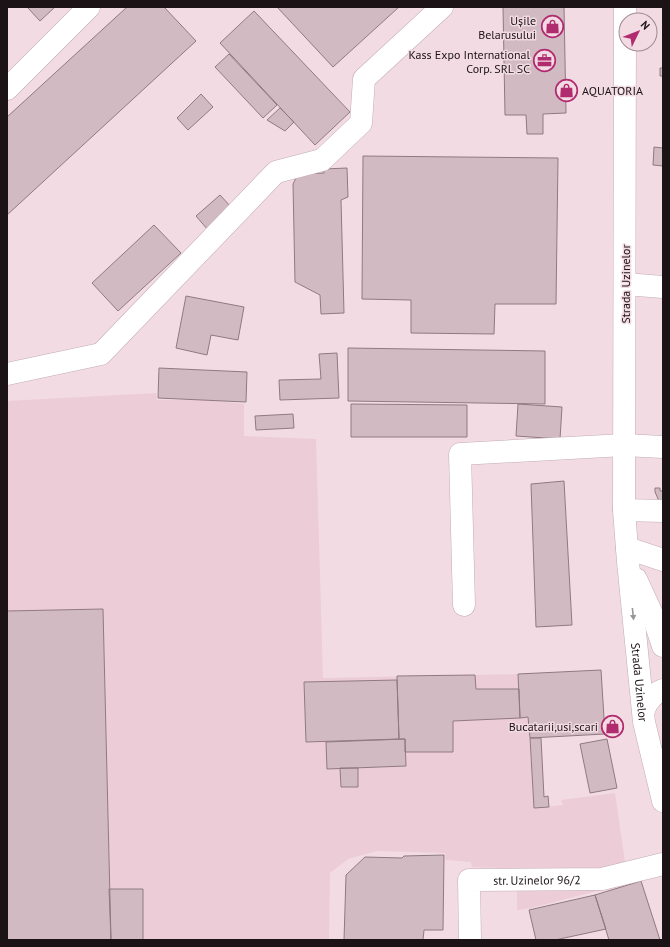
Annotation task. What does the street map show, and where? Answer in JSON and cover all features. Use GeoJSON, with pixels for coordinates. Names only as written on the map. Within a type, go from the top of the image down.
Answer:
{"type":"FeatureCollection","features":[{"type":"Feature","properties":{"kind":"main road"},"geometry":{"type":"LineString","coordinates":[[7,89],[89,7]]}},
{"type":"Feature","properties":{"kind":"main road"},"geometry":{"type":"LineString","coordinates":[[7,374],[101,354],[276,172],[322,160],[361,123],[364,79],[442,7]]}},
{"type":"Feature","properties":{"kind":"main road","name":"Strada Uzinelor"},"geometry":{"type":"LineString","coordinates":[[625,7],[624,510],[627,555],[645,719],[663,801]]}},
{"type":"Feature","properties":{"kind":"main road"},"geometry":{"type":"LineString","coordinates":[[625,284],[663,287]]}},
{"type":"Feature","properties":{"kind":"main road"},"geometry":{"type":"LineString","coordinates":[[464,605],[460,454],[624,445],[663,447]]}},
{"type":"Feature","properties":{"kind":"main road"},"geometry":{"type":"LineString","coordinates":[[624,510],[663,511]]}},
{"type":"Feature","properties":{"kind":"main road"},"geometry":{"type":"LineString","coordinates":[[627,555],[663,560]]}},
{"type":"Feature","properties":{"kind":"main road","name":"Strada Uzinelor"},"geometry":{"type":"LineString","coordinates":[[627,555],[658,624],[663,646]]}},
{"type":"Feature","properties":{"kind":"main road"},"geometry":{"type":"LineString","coordinates":[[663,690],[656,692],[646,703],[645,719],[651,734],[657,739],[663,741]]}},
{"type":"Feature","properties":{"kind":"main road","name":"str. Uzinelor 96/2"},"geometry":{"type":"LineString","coordinates":[[470,940],[469,880],[602,879],[663,864]]}},
{"type":"Feature","properties":{"kind":"shaded area"},"geometry":{"type":"Polygon","coordinates":[[[156,393],[157,400],[210,400],[244,404],[244,436],[316,439],[323,678],[518,674],[520,717],[528,717],[534,808],[563,805],[561,800],[615,793],[628,883],[531,908],[517,910],[517,891],[501,891],[500,868],[472,867],[471,862],[446,860],[445,853],[377,851],[348,859],[330,873],[329,940],[7,940],[7,401],[156,393]]]}},
{"type":"Feature","properties":{"kind":"building"},"geometry":{"type":"Polygon","coordinates":[[[27,7],[55,7],[40,21],[27,7]]]}},
{"type":"Feature","properties":{"kind":"building"},"geometry":{"type":"Polygon","coordinates":[[[127,7],[164,7],[196,41],[7,215],[7,117],[127,7]]]}},
{"type":"Feature","properties":{"kind":"building"},"geometry":{"type":"Polygon","coordinates":[[[277,7],[399,7],[333,67],[277,7]]]}},
{"type":"Feature","properties":{"kind":"building"},"geometry":{"type":"Polygon","coordinates":[[[503,7],[564,7],[566,113],[543,114],[543,134],[527,134],[526,115],[505,115],[503,7]]]}},
{"type":"Feature","properties":{"kind":"building"},"geometry":{"type":"Polygon","coordinates":[[[254,11],[350,112],[315,145],[220,43],[254,11]]]}},
{"type":"Feature","properties":{"kind":"building"},"geometry":{"type":"Polygon","coordinates":[[[229,54],[277,105],[263,118],[215,67],[229,54]]]}},
{"type":"Feature","properties":{"kind":"building"},"geometry":{"type":"Polygon","coordinates":[[[660,68],[663,68],[663,76],[660,76],[660,68]]]}},
{"type":"Feature","properties":{"kind":"building"},"geometry":{"type":"Polygon","coordinates":[[[201,94],[213,107],[188,130],[177,118],[201,94]]]}},
{"type":"Feature","properties":{"kind":"building"},"geometry":{"type":"Polygon","coordinates":[[[280,108],[294,122],[285,131],[267,120],[280,108]]]}},
{"type":"Feature","properties":{"kind":"building"},"geometry":{"type":"Polygon","coordinates":[[[654,147],[663,148],[663,166],[653,165],[654,147]]]}},
{"type":"Feature","properties":{"kind":"building"},"geometry":{"type":"Polygon","coordinates":[[[363,156],[558,158],[556,304],[495,304],[494,334],[411,333],[411,300],[362,299],[363,156]]]}},
{"type":"Feature","properties":{"kind":"building"},"geometry":{"type":"Polygon","coordinates":[[[347,168],[348,197],[341,200],[344,313],[321,314],[320,295],[295,282],[293,184],[298,174],[324,173],[324,169],[347,168]]]}},
{"type":"Feature","properties":{"kind":"building"},"geometry":{"type":"Polygon","coordinates":[[[220,195],[232,208],[208,230],[196,216],[220,195]]]}},
{"type":"Feature","properties":{"kind":"building"},"geometry":{"type":"Polygon","coordinates":[[[154,225],[181,253],[118,311],[92,283],[154,225]]]}},
{"type":"Feature","properties":{"kind":"building"},"geometry":{"type":"Polygon","coordinates":[[[186,296],[244,307],[238,340],[211,335],[207,355],[176,348],[186,296]]]}},
{"type":"Feature","properties":{"kind":"building"},"geometry":{"type":"Polygon","coordinates":[[[348,348],[545,351],[545,404],[348,401],[348,348]]]}},
{"type":"Feature","properties":{"kind":"building"},"geometry":{"type":"Polygon","coordinates":[[[337,353],[339,398],[280,400],[279,380],[321,379],[319,354],[337,353]]]}},
{"type":"Feature","properties":{"kind":"building"},"geometry":{"type":"Polygon","coordinates":[[[159,368],[247,372],[246,402],[158,398],[159,368]]]}},
{"type":"Feature","properties":{"kind":"building"},"geometry":{"type":"Polygon","coordinates":[[[351,404],[467,405],[467,437],[351,437],[351,404]]]}},
{"type":"Feature","properties":{"kind":"building"},"geometry":{"type":"Polygon","coordinates":[[[518,404],[562,407],[560,439],[516,436],[518,404]]]}},
{"type":"Feature","properties":{"kind":"building"},"geometry":{"type":"Polygon","coordinates":[[[293,414],[294,428],[256,430],[255,416],[293,414]]]}},
{"type":"Feature","properties":{"kind":"building"},"geometry":{"type":"Polygon","coordinates":[[[564,481],[572,625],[536,627],[531,484],[564,481]]]}},
{"type":"Feature","properties":{"kind":"building"},"geometry":{"type":"Polygon","coordinates":[[[655,488],[660,488],[660,491],[663,491],[663,501],[659,501],[655,488]]]}},
{"type":"Feature","properties":{"kind":"building"},"geometry":{"type":"Polygon","coordinates":[[[103,609],[111,940],[7,940],[7,611],[103,609]]]}},
{"type":"Feature","properties":{"kind":"building"},"geometry":{"type":"Polygon","coordinates":[[[601,670],[605,734],[530,738],[528,717],[520,718],[518,674],[601,670]]]}},
{"type":"Feature","properties":{"kind":"building"},"geometry":{"type":"Polygon","coordinates":[[[475,675],[476,689],[519,689],[520,718],[453,721],[453,752],[405,752],[405,739],[399,739],[397,676],[475,675]]]}},
{"type":"Feature","properties":{"kind":"building"},"geometry":{"type":"Polygon","coordinates":[[[397,680],[399,739],[306,742],[304,682],[397,680]]]}},
{"type":"Feature","properties":{"kind":"building"},"geometry":{"type":"Polygon","coordinates":[[[530,738],[541,738],[544,797],[548,796],[549,807],[534,808],[530,738]]]}},
{"type":"Feature","properties":{"kind":"building"},"geometry":{"type":"Polygon","coordinates":[[[405,739],[406,766],[327,769],[326,742],[405,739]]]}},
{"type":"Feature","properties":{"kind":"building"},"geometry":{"type":"Polygon","coordinates":[[[607,739],[617,788],[590,793],[580,744],[607,739]]]}},
{"type":"Feature","properties":{"kind":"building"},"geometry":{"type":"Polygon","coordinates":[[[340,768],[358,768],[358,787],[341,787],[340,768]]]}},
{"type":"Feature","properties":{"kind":"building"},"geometry":{"type":"Polygon","coordinates":[[[444,855],[443,930],[424,930],[423,940],[344,940],[346,875],[365,857],[402,858],[404,856],[444,855]]]}},
{"type":"Feature","properties":{"kind":"building"},"geometry":{"type":"Polygon","coordinates":[[[641,881],[660,940],[609,940],[595,895],[641,881]]]}},
{"type":"Feature","properties":{"kind":"building"},"geometry":{"type":"Polygon","coordinates":[[[109,889],[143,889],[143,940],[111,940],[109,889]]]}},
{"type":"Feature","properties":{"kind":"building"},"geometry":{"type":"Polygon","coordinates":[[[595,895],[606,929],[555,940],[536,940],[529,910],[595,895]]]}},
{"type":"Feature","properties":{"kind":"place","name":"Ușile Belarusului"},"geometry":{"type":"Point","coordinates":[552,27]}},
{"type":"Feature","properties":{"kind":"place","name":"Kass Expo International Corp. SRL SC"},"geometry":{"type":"Point","coordinates":[545,61]}},
{"type":"Feature","properties":{"kind":"place","name":"AQUATORIA"},"geometry":{"type":"Point","coordinates":[566,90]}},
{"type":"Feature","properties":{"kind":"place","name":"Bucatarii,usi,scari"},"geometry":{"type":"Point","coordinates":[613,726]}}]}
